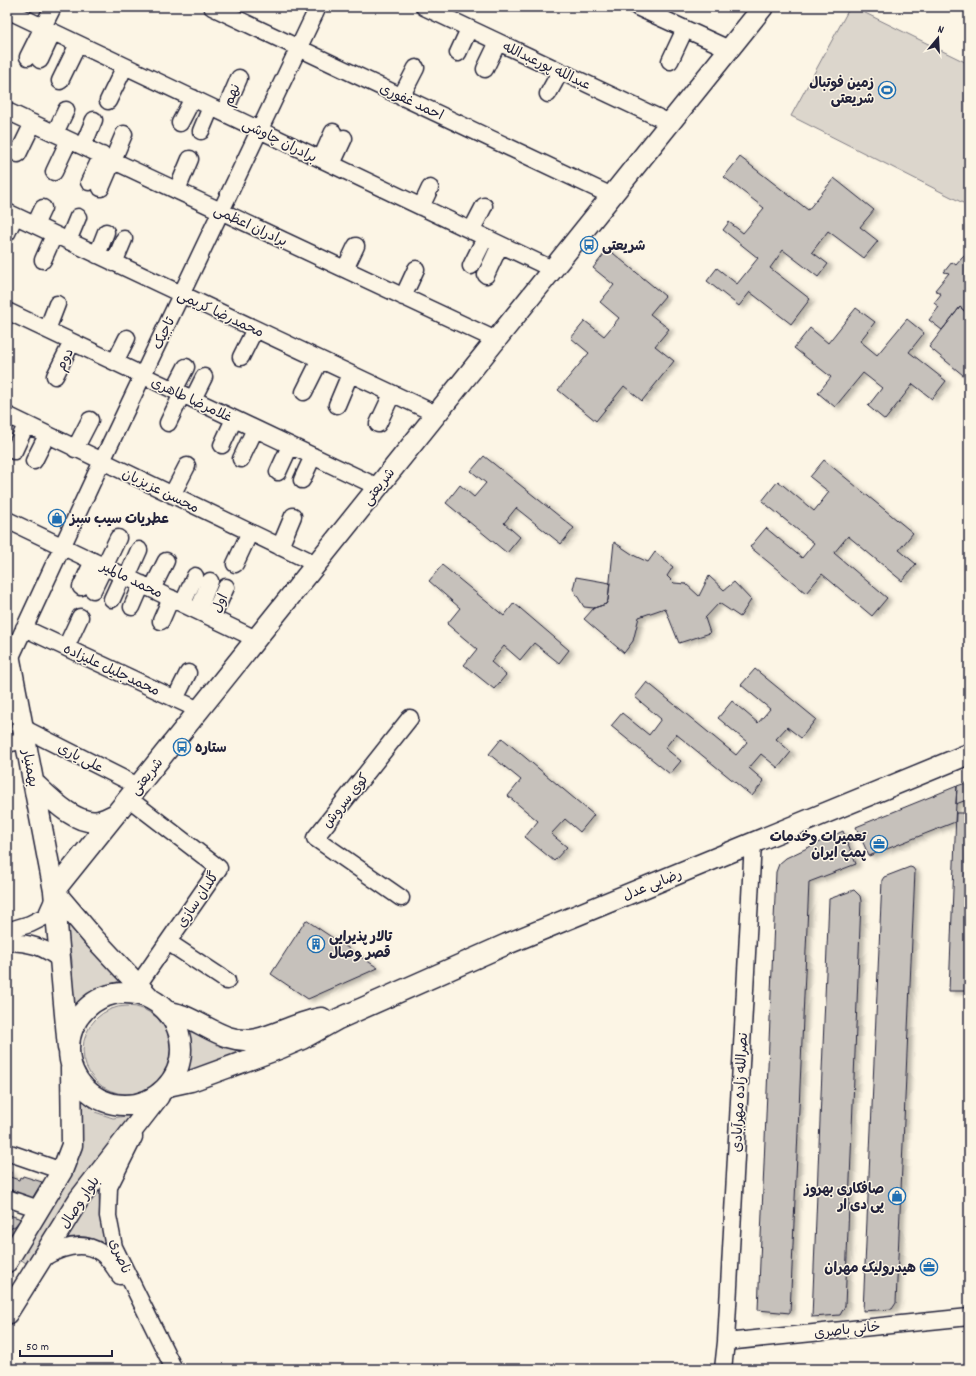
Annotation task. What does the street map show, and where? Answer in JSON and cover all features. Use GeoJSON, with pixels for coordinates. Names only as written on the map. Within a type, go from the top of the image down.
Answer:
{"type":"FeatureCollection","features":[{"type":"Feature","properties":{"kind":"main road","name":"شریعتی"},"geometry":{"type":"LineString","coordinates":[[54,894],[114,815],[763,7]]}},
{"type":"Feature","properties":{"kind":"main road","name":"بهمنیار"},"geometry":{"type":"LineString","coordinates":[[8,652],[18,737],[34,783],[54,894],[70,1057]]}},
{"type":"Feature","properties":{"kind":"main road","name":"رضایی عدل"},"geometry":{"type":"LineString","coordinates":[[164,1090],[281,1048],[302,1039],[338,1019],[507,944],[969,754]]}},
{"type":"Feature","properties":{"kind":"main road"},"geometry":{"type":"LineString","coordinates":[[34,783],[67,813],[82,820],[99,822],[114,815]]}},
{"type":"Feature","properties":{"kind":"main road"},"geometry":{"type":"LineString","coordinates":[[54,894],[152,998],[177,1026],[182,1045],[180,1064],[173,1081],[164,1090],[143,1103],[126,1106],[108,1103],[92,1095],[79,1082],[70,1057],[72,1029],[82,1013],[96,1001],[114,994],[133,993],[152,998],[209,1030],[239,1040],[256,1039],[320,1017],[338,1019]]}},
{"type":"Feature","properties":{"kind":"main road","name":"بلوار وصال"},"geometry":{"type":"LineString","coordinates":[[9,1255],[62,1171],[72,1145],[70,1057]]}},
{"type":"Feature","properties":{"kind":"main road","name":"بلوار وصال"},"geometry":{"type":"LineString","coordinates":[[7,1314],[79,1199],[164,1090]]}},
{"type":"Feature","properties":{"kind":"main road"},"geometry":{"type":"LineString","coordinates":[[9,1255],[31,1275]]}},
{"type":"Feature","properties":{"kind":"street"},"geometry":{"type":"LineString","coordinates":[[34,58],[48,29],[53,7]]}},
{"type":"Feature","properties":{"kind":"street","name":"احمد غفوری"},"geometry":{"type":"LineString","coordinates":[[212,7],[612,196]]}},
{"type":"Feature","properties":{"kind":"street","name":"تاجیک"},"geometry":{"type":"LineString","coordinates":[[8,652],[24,628],[318,7]]}},
{"type":"Feature","properties":{"kind":"street","name":"عبدالله پورعبدالله"},"geometry":{"type":"LineString","coordinates":[[424,7],[670,123]]}},
{"type":"Feature","properties":{"kind":"street"},"geometry":{"type":"LineString","coordinates":[[637,7],[729,49]]}},
{"type":"Feature","properties":{"kind":"street","name":"برادران چاوشی"},"geometry":{"type":"LineString","coordinates":[[7,10],[552,270]]}},
{"type":"Feature","properties":{"kind":"street"},"geometry":{"type":"LineString","coordinates":[[458,53],[469,29]]}},
{"type":"Feature","properties":{"kind":"street"},"geometry":{"type":"LineString","coordinates":[[670,61],[685,29]]}},
{"type":"Feature","properties":{"kind":"street"},"geometry":{"type":"LineString","coordinates":[[485,69],[498,42]]}},
{"type":"Feature","properties":{"kind":"street"},"geometry":{"type":"LineString","coordinates":[[60,80],[78,44]]}},
{"type":"Feature","properties":{"kind":"street"},"geometry":{"type":"LineString","coordinates":[[108,101],[125,66]]}},
{"type":"Feature","properties":{"kind":"street"},"geometry":{"type":"LineString","coordinates":[[401,97],[416,68]]}},
{"type":"Feature","properties":{"kind":"street"},"geometry":{"type":"LineString","coordinates":[[548,94],[560,72]]}},
{"type":"Feature","properties":{"kind":"street","name":"نهم"},"geometry":{"type":"LineString","coordinates":[[201,131],[218,110],[238,78]]}},
{"type":"Feature","properties":{"kind":"street"},"geometry":{"type":"LineString","coordinates":[[180,123],[193,98]]}},
{"type":"Feature","properties":{"kind":"street"},"geometry":{"type":"LineString","coordinates":[[66,110],[69,140]]}},
{"type":"Feature","properties":{"kind":"street","name":"برادران اعظمی"},"geometry":{"type":"LineString","coordinates":[[7,111],[496,340]]}},
{"type":"Feature","properties":{"kind":"street"},"geometry":{"type":"LineString","coordinates":[[54,172],[69,140],[94,120]]}},
{"type":"Feature","properties":{"kind":"street"},"geometry":{"type":"LineString","coordinates":[[18,154],[33,123]]}},
{"type":"Feature","properties":{"kind":"street"},"geometry":{"type":"LineString","coordinates":[[95,185],[108,158],[124,134]]}},
{"type":"Feature","properties":{"kind":"street"},"geometry":{"type":"LineString","coordinates":[[326,162],[339,135]]}},
{"type":"Feature","properties":{"kind":"street"},"geometry":{"type":"LineString","coordinates":[[177,190],[190,159]]}},
{"type":"Feature","properties":{"kind":"street"},"geometry":{"type":"LineString","coordinates":[[421,207],[430,188]]}},
{"type":"Feature","properties":{"kind":"street"},"geometry":{"type":"LineString","coordinates":[[471,231],[484,206]]}},
{"type":"Feature","properties":{"kind":"street"},"geometry":{"type":"LineString","coordinates":[[35,226],[43,208]]}},
{"type":"Feature","properties":{"kind":"street"},"geometry":{"type":"LineString","coordinates":[[7,233],[11,214]]}},
{"type":"Feature","properties":{"kind":"street","name":"محمدرضا کریمی"},"geometry":{"type":"LineString","coordinates":[[11,214],[436,414]]}},
{"type":"Feature","properties":{"kind":"street"},"geometry":{"type":"LineString","coordinates":[[43,260],[78,217]]}},
{"type":"Feature","properties":{"kind":"street"},"geometry":{"type":"LineString","coordinates":[[97,255],[106,232]]}},
{"type":"Feature","properties":{"kind":"street"},"geometry":{"type":"LineString","coordinates":[[471,266],[485,238]]}},
{"type":"Feature","properties":{"kind":"street"},"geometry":{"type":"LineString","coordinates":[[114,263],[124,239]]}},
{"type":"Feature","properties":{"kind":"street"},"geometry":{"type":"LineString","coordinates":[[486,275],[500,245]]}},
{"type":"Feature","properties":{"kind":"street"},"geometry":{"type":"LineString","coordinates":[[345,269],[356,246]]}},
{"type":"Feature","properties":{"kind":"street"},"geometry":{"type":"LineString","coordinates":[[403,296],[416,268]]}},
{"type":"Feature","properties":{"kind":"street"},"geometry":{"type":"LineString","coordinates":[[47,330],[57,304]]}},
{"type":"Feature","properties":{"kind":"street","name":"غلامرضا طاهری"},"geometry":{"type":"LineString","coordinates":[[7,311],[378,487]]}},
{"type":"Feature","properties":{"kind":"street"},"geometry":{"type":"LineString","coordinates":[[241,358],[255,329]]}},
{"type":"Feature","properties":{"kind":"street"},"geometry":{"type":"LineString","coordinates":[[115,362],[127,338]]}},
{"type":"Feature","properties":{"kind":"street","name":"دوم"},"geometry":{"type":"LineString","coordinates":[[55,376],[72,342]]}},
{"type":"Feature","properties":{"kind":"street"},"geometry":{"type":"LineString","coordinates":[[304,392],[320,360]]}},
{"type":"Feature","properties":{"kind":"street"},"geometry":{"type":"LineString","coordinates":[[183,395],[186,367]]}},
{"type":"Feature","properties":{"kind":"street"},"geometry":{"type":"LineString","coordinates":[[337,405],[350,374]]}},
{"type":"Feature","properties":{"kind":"street"},"geometry":{"type":"LineString","coordinates":[[168,423],[183,395],[204,377]]}},
{"type":"Feature","properties":{"kind":"street"},"geometry":{"type":"LineString","coordinates":[[378,424],[392,394]]}},
{"type":"Feature","properties":{"kind":"street","name":"محسن عزیزیان"},"geometry":{"type":"LineString","coordinates":[[7,415],[316,564]]}},
{"type":"Feature","properties":{"kind":"street"},"geometry":{"type":"LineString","coordinates":[[222,445],[234,419]]}},
{"type":"Feature","properties":{"kind":"street"},"geometry":{"type":"LineString","coordinates":[[75,449],[90,420]]}},
{"type":"Feature","properties":{"kind":"street"},"geometry":{"type":"LineString","coordinates":[[14,451],[26,425]]}},
{"type":"Feature","properties":{"kind":"street"},"geometry":{"type":"LineString","coordinates":[[241,459],[255,429]]}},
{"type":"Feature","properties":{"kind":"street"},"geometry":{"type":"LineString","coordinates":[[34,461],[47,435]]}},
{"type":"Feature","properties":{"kind":"street"},"geometry":{"type":"LineString","coordinates":[[275,470],[287,444]]}},
{"type":"Feature","properties":{"kind":"street"},"geometry":{"type":"LineString","coordinates":[[302,480],[313,456]]}},
{"type":"Feature","properties":{"kind":"street"},"geometry":{"type":"LineString","coordinates":[[172,495],[187,466]]}},
{"type":"Feature","properties":{"kind":"street"},"geometry":{"type":"LineString","coordinates":[[280,547],[293,516]]}},
{"type":"Feature","properties":{"kind":"street","name":"محمد مالمیر"},"geometry":{"type":"LineString","coordinates":[[7,520],[256,639]]}},
{"type":"Feature","properties":{"kind":"street"},"geometry":{"type":"LineString","coordinates":[[235,564],[250,532]]}},
{"type":"Feature","properties":{"kind":"street"},"geometry":{"type":"LineString","coordinates":[[87,589],[99,563],[118,538]]}},
{"type":"Feature","properties":{"kind":"street"},"geometry":{"type":"LineString","coordinates":[[112,599],[139,550]]}},
{"type":"Feature","properties":{"kind":"street"},"geometry":{"type":"LineString","coordinates":[[132,606],[166,561]]}},
{"type":"Feature","properties":{"kind":"street"},"geometry":{"type":"LineString","coordinates":[[161,620],[177,601],[203,578],[198,611]]}},
{"type":"Feature","properties":{"kind":"street","name":"اول"},"geometry":{"type":"LineString","coordinates":[[212,618],[226,587]]}},
{"type":"Feature","properties":{"kind":"street"},"geometry":{"type":"LineString","coordinates":[[66,647],[80,617]]}},
{"type":"Feature","properties":{"kind":"street","name":"محمدجلیل علیزاده"},"geometry":{"type":"LineString","coordinates":[[24,628],[199,710]]}},
{"type":"Feature","properties":{"kind":"street"},"geometry":{"type":"LineString","coordinates":[[175,699],[188,673]]}},
{"type":"Feature","properties":{"kind":"street","name":"کوی سروش"},"geometry":{"type":"LineString","coordinates":[[401,898],[315,838],[410,718]]}},
{"type":"Feature","properties":{"kind":"street","name":"علی یاری"},"geometry":{"type":"LineString","coordinates":[[18,737],[133,792]]}},
{"type":"Feature","properties":{"kind":"street","name":"گلدان سازی"},"geometry":{"type":"LineString","coordinates":[[133,792],[219,868],[168,942],[152,998]]}},
{"type":"Feature","properties":{"kind":"street","name":"نصرالله زاده مهرآبادی"},"geometry":{"type":"LineString","coordinates":[[723,1369],[726,1342],[753,842]]}},
{"type":"Feature","properties":{"kind":"street"},"geometry":{"type":"LineString","coordinates":[[7,931],[30,924],[46,916],[54,894]]}},
{"type":"Feature","properties":{"kind":"street"},"geometry":{"type":"LineString","coordinates":[[7,942],[33,945],[51,952],[60,961]]}},
{"type":"Feature","properties":{"kind":"street"},"geometry":{"type":"LineString","coordinates":[[168,942],[227,981]]}},
{"type":"Feature","properties":{"kind":"street","name":"ناصری"},"geometry":{"type":"LineString","coordinates":[[143,1118],[109,1188],[108,1216],[114,1247],[174,1369]]}},
{"type":"Feature","properties":{"kind":"street"},"geometry":{"type":"LineString","coordinates":[[7,1152],[62,1171]]}},
{"type":"Feature","properties":{"kind":"street"},"geometry":{"type":"LineString","coordinates":[[7,1198],[39,1209]]}},
{"type":"Feature","properties":{"kind":"street"},"geometry":{"type":"LineString","coordinates":[[43,1258],[55,1251],[73,1246],[89,1246],[100,1252],[111,1262],[140,1300]]}},
{"type":"Feature","properties":{"kind":"street","name":"خانی باصری"},"geometry":{"type":"LineString","coordinates":[[726,1342],[969,1317]]}},
{"type":"Feature","properties":{"kind":"street","name":"نصرالله زاده مهرآبادی"},"geometry":{"type":"LineString","coordinates":[[726,1342],[735,1369]]}},
{"type":"Feature","properties":{"kind":"shaded area","name":"زمین فوتبال شریعتی"},"geometry":{"type":"Polygon","coordinates":[[[850,7],[853,7],[969,64],[969,206],[791,116],[850,7]]]}},
{"type":"Feature","properties":{"kind":"shaded area"},"geometry":{"type":"Polygon","coordinates":[[[63,905],[124,980],[107,985],[95,991],[72,1011],[72,961],[63,905]]]}},
{"type":"Feature","properties":{"kind":"shaded area"},"geometry":{"type":"Polygon","coordinates":[[[127,1006],[144,1009],[158,1019],[168,1033],[171,1050],[168,1067],[158,1081],[144,1091],[127,1094],[110,1091],[96,1081],[86,1067],[83,1050],[86,1033],[96,1019],[110,1009],[127,1006]]]}},
{"type":"Feature","properties":{"kind":"shaded area"},"geometry":{"type":"Polygon","coordinates":[[[186,1023],[257,1048],[184,1077],[191,1050],[186,1023]]]}},
{"type":"Feature","properties":{"kind":"shaded area"},"geometry":{"type":"Polygon","coordinates":[[[80,1097],[95,1112],[113,1118],[139,1114],[29,1265],[20,1259],[62,1187],[80,1097]]]}},
{"type":"Feature","properties":{"kind":"shaded area"},"geometry":{"type":"Polygon","coordinates":[[[106,1170],[99,1196],[100,1219],[112,1256],[97,1242],[83,1237],[77,1237],[57,1247],[106,1170]]]}},
{"type":"Feature","properties":{"kind":"building"},"geometry":{"type":"Polygon","coordinates":[[[740,157],[808,210],[834,178],[874,210],[860,227],[878,241],[864,258],[828,231],[812,252],[828,264],[818,277],[783,250],[770,268],[810,299],[791,324],[750,292],[739,306],[707,281],[717,268],[737,284],[758,258],[723,230],[729,222],[743,233],[764,208],[724,177],[740,157]]]}},
{"type":"Feature","properties":{"kind":"building"},"geometry":{"type":"Polygon","coordinates":[[[608,249],[665,296],[650,314],[669,329],[655,346],[674,361],[642,401],[624,386],[596,421],[558,390],[589,353],[571,338],[585,321],[604,336],[619,318],[600,302],[614,285],[593,268],[608,249]]]}},
{"type":"Feature","properties":{"kind":"building"},"geometry":{"type":"Polygon","coordinates":[[[968,251],[969,315],[960,307],[942,330],[929,320],[939,307],[934,303],[941,294],[935,290],[949,273],[944,272],[952,262],[956,265],[968,251]]]}},
{"type":"Feature","properties":{"kind":"building"},"geometry":{"type":"Polygon","coordinates":[[[960,307],[969,315],[969,380],[929,347],[960,307]]]}},
{"type":"Feature","properties":{"kind":"building"},"geometry":{"type":"Polygon","coordinates":[[[856,308],[875,322],[860,341],[877,355],[907,319],[924,333],[909,352],[946,381],[932,399],[913,384],[885,420],[868,406],[882,388],[863,373],[835,407],[818,393],[831,377],[794,348],[810,328],[828,343],[856,308]]]}},
{"type":"Feature","properties":{"kind":"building"},"geometry":{"type":"Polygon","coordinates":[[[484,456],[574,528],[561,544],[516,508],[504,523],[520,537],[507,553],[446,503],[460,485],[474,497],[486,483],[471,471],[484,456]]]}},
{"type":"Feature","properties":{"kind":"building"},"geometry":{"type":"Polygon","coordinates":[[[824,460],[913,533],[899,550],[916,564],[902,581],[848,536],[834,553],[887,598],[872,616],[822,574],[806,593],[750,547],[766,528],[802,558],[814,543],[762,501],[778,481],[814,511],[829,492],[810,477],[824,460]]]}},
{"type":"Feature","properties":{"kind":"building"},"geometry":{"type":"Polygon","coordinates":[[[614,542],[635,556],[648,562],[655,552],[673,567],[667,576],[674,583],[686,584],[699,596],[709,576],[724,590],[734,582],[751,600],[740,617],[719,603],[705,618],[710,633],[679,643],[665,608],[639,617],[633,641],[624,653],[584,619],[594,608],[606,604],[608,600],[614,542]]]}},
{"type":"Feature","properties":{"kind":"building"},"geometry":{"type":"Polygon","coordinates":[[[442,565],[504,616],[514,603],[569,650],[559,663],[534,643],[520,660],[504,646],[491,662],[506,675],[494,689],[464,665],[477,649],[447,624],[460,608],[429,581],[442,565]]]}},
{"type":"Feature","properties":{"kind":"building"},"geometry":{"type":"Polygon","coordinates":[[[576,577],[610,583],[608,600],[606,604],[594,608],[584,607],[573,589],[576,577]]]}},
{"type":"Feature","properties":{"kind":"building"},"geometry":{"type":"Polygon","coordinates":[[[755,669],[816,719],[801,738],[787,727],[776,739],[791,752],[778,768],[761,754],[749,768],[764,781],[752,796],[676,734],[665,748],[681,761],[670,774],[611,726],[622,713],[649,735],[661,719],[635,697],[647,682],[736,755],[747,742],[718,718],[732,701],[758,723],[770,709],[741,685],[755,669]]]}},
{"type":"Feature","properties":{"kind":"building"},"geometry":{"type":"Polygon","coordinates":[[[502,738],[594,815],[580,832],[565,819],[551,834],[567,847],[554,861],[525,837],[538,821],[508,796],[521,780],[489,754],[502,738]]]}},
{"type":"Feature","properties":{"kind":"building"},"geometry":{"type":"Polygon","coordinates":[[[969,782],[969,799],[956,804],[957,786],[969,782]]]}},
{"type":"Feature","properties":{"kind":"building"},"geometry":{"type":"Polygon","coordinates":[[[957,786],[955,822],[869,856],[856,827],[957,786]]]}},
{"type":"Feature","properties":{"kind":"building"},"geometry":{"type":"Polygon","coordinates":[[[956,813],[969,813],[969,991],[949,991],[956,813]]]}},
{"type":"Feature","properties":{"kind":"building"},"geometry":{"type":"Polygon","coordinates":[[[843,831],[856,864],[809,882],[790,1313],[758,1310],[776,872],[779,864],[786,858],[843,831]]]}},
{"type":"Feature","properties":{"kind":"building"},"geometry":{"type":"Polygon","coordinates":[[[910,867],[915,871],[896,1303],[892,1309],[863,1311],[882,880],[884,877],[910,867]]]}},
{"type":"Feature","properties":{"kind":"building"},"geometry":{"type":"Polygon","coordinates":[[[854,890],[860,896],[861,901],[845,1306],[840,1315],[812,1317],[829,899],[854,890]]]}},
{"type":"Feature","properties":{"kind":"building","name":"تالار پذیرایی قصر وصال"},"geometry":{"type":"Polygon","coordinates":[[[306,920],[378,968],[308,999],[271,974],[306,920]]]}},
{"type":"Feature","properties":{"kind":"building"},"geometry":{"type":"Polygon","coordinates":[[[7,1171],[11,1172],[10,1177],[19,1180],[20,1177],[22,1178],[23,1176],[42,1182],[30,1202],[7,1195],[7,1171]]]}},
{"type":"Feature","properties":{"kind":"building"},"geometry":{"type":"Polygon","coordinates":[[[7,1214],[21,1219],[15,1226],[7,1231],[7,1214]]]}},
{"type":"Feature","properties":{"kind":"place","name":"زمین فوتبال شریعتی"},"geometry":{"type":"Point","coordinates":[887,90]}},
{"type":"Feature","properties":{"kind":"place","name":"شریعتی"},"geometry":{"type":"Point","coordinates":[589,245]}},
{"type":"Feature","properties":{"kind":"place","name":"عطریات سیب سبز"},"geometry":{"type":"Point","coordinates":[57,518]}},
{"type":"Feature","properties":{"kind":"place","name":"ستاره"},"geometry":{"type":"Point","coordinates":[182,747]}},
{"type":"Feature","properties":{"kind":"place","name":"تعمیرات وخدمات پمپ ایران"},"geometry":{"type":"Point","coordinates":[879,844]}},
{"type":"Feature","properties":{"kind":"place","name":"تالار پذیرایی قصر وصال"},"geometry":{"type":"Point","coordinates":[316,944]}},
{"type":"Feature","properties":{"kind":"place","name":"صافکاری بهروز پی دی ار"},"geometry":{"type":"Point","coordinates":[897,1196]}},
{"type":"Feature","properties":{"kind":"place","name":"هیدرولیک مهران"},"geometry":{"type":"Point","coordinates":[929,1267]}}]}
